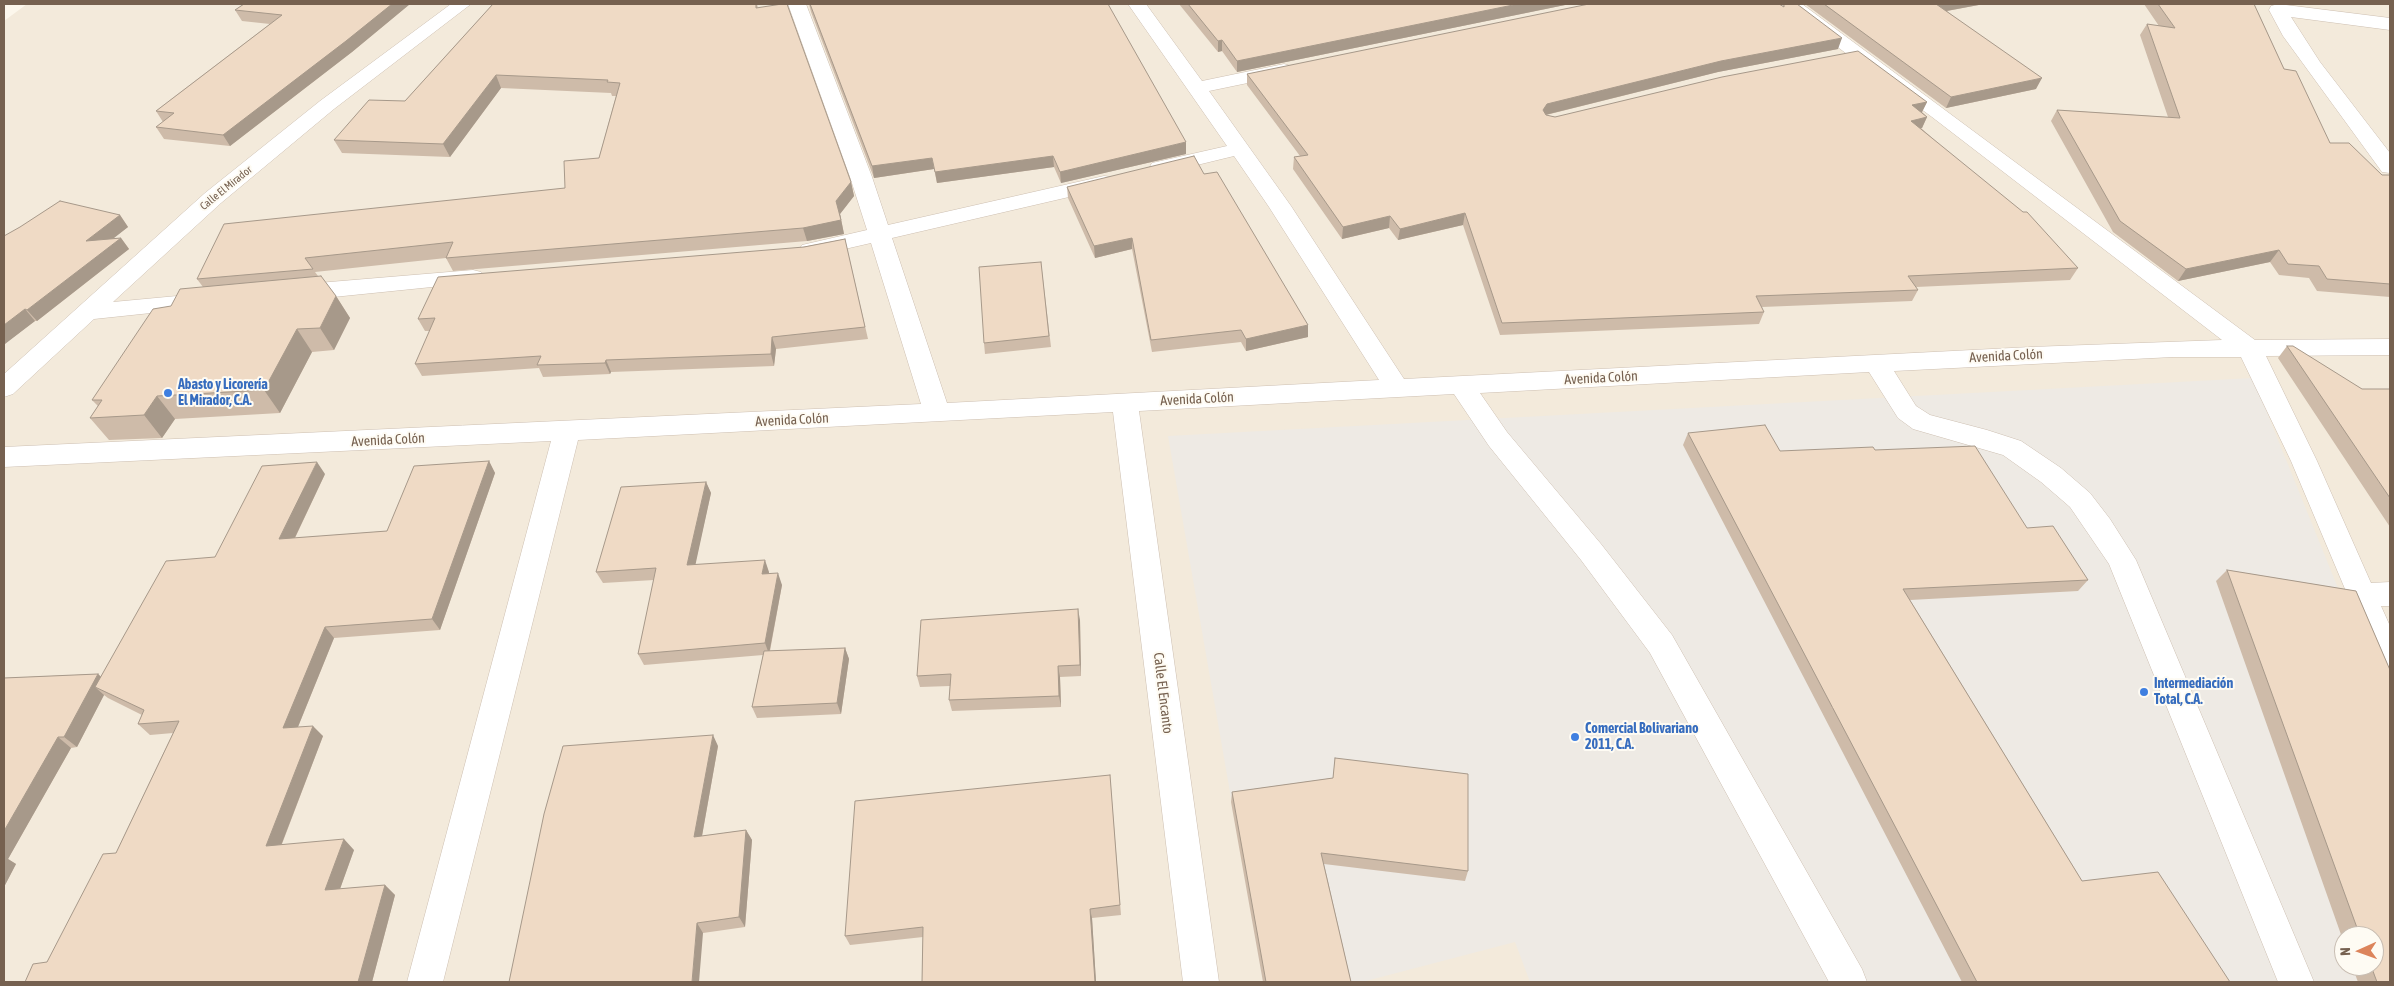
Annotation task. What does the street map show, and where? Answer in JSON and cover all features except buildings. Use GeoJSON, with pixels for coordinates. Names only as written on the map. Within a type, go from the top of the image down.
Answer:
{"type":"FeatureCollection","features":[{"type":"Feature","properties":{"kind":"street","name":"Calle El Mirador"},"geometry":{"type":"LineString","coordinates":[[4,388],[213,198],[327,105],[462,4]]}},
{"type":"Feature","properties":{"kind":"street"},"geometry":{"type":"LineString","coordinates":[[797,4],[861,177],[937,413]]}},
{"type":"Feature","properties":{"kind":"street"},"geometry":{"type":"LineString","coordinates":[[1138,4],[1280,206],[1397,388]]}},
{"type":"Feature","properties":{"kind":"street"},"geometry":{"type":"LineString","coordinates":[[1791,4],[1858,52],[2250,349],[2304,461],[2390,660]]}},
{"type":"Feature","properties":{"kind":"street"},"geometry":{"type":"LineString","coordinates":[[2390,24],[2278,10],[2292,36],[2390,166]]}},
{"type":"Feature","properties":{"kind":"street"},"geometry":{"type":"LineString","coordinates":[[1830,58],[1858,52]]}},
{"type":"Feature","properties":{"kind":"street"},"geometry":{"type":"LineString","coordinates":[[1197,88],[1303,66]]}},
{"type":"Feature","properties":{"kind":"street"},"geometry":{"type":"LineString","coordinates":[[786,253],[830,247],[1239,149]]}},
{"type":"Feature","properties":{"kind":"street"},"geometry":{"type":"LineString","coordinates":[[274,294],[491,276]]}},
{"type":"Feature","properties":{"kind":"street"},"geometry":{"type":"LineString","coordinates":[[87,312],[235,298]]}},
{"type":"Feature","properties":{"kind":"street","name":"Avenida Colón"},"geometry":{"type":"LineString","coordinates":[[5,459],[2173,349],[2390,347]]}},
{"type":"Feature","properties":{"kind":"street"},"geometry":{"type":"LineString","coordinates":[[1876,363],[1906,412],[1922,422],[1987,439],[2012,448],[2051,475],[2072,494],[2100,527],[2122,560],[2296,982]]}},
{"type":"Feature","properties":{"kind":"street"},"geometry":{"type":"LineString","coordinates":[[1460,385],[1498,440],[1590,552],[1661,644],[1849,982]]}},
{"type":"Feature","properties":{"kind":"street","name":"Calle El Encanto"},"geometry":{"type":"LineString","coordinates":[[1125,403],[1201,982]]}},
{"type":"Feature","properties":{"kind":"street"},"geometry":{"type":"LineString","coordinates":[[425,982],[567,431]]}},
{"type":"Feature","properties":{"kind":"street"},"geometry":{"type":"LineString","coordinates":[[2362,595],[2390,594]]}},
{"type":"Feature","properties":{"kind":"shaded area"},"geometry":{"type":"Polygon","coordinates":[[[27,4],[2390,4],[2390,982],[4,982],[4,21],[27,4]]]}},
{"type":"Feature","properties":{"kind":"shaded area"},"geometry":{"type":"Polygon","coordinates":[[[2253,378],[2344,603],[2383,926],[2334,926],[2334,976],[2384,976],[2384,933],[2390,982],[1530,982],[1515,942],[1362,982],[1263,982],[1168,436],[2253,378]]]}},
{"type":"Feature","properties":{"kind":"place","name":"Abasto y Licorería El Mirador, C.A."},"geometry":{"type":"Point","coordinates":[168,393]}},
{"type":"Feature","properties":{"kind":"place","name":"Intermediación Total, C.A."},"geometry":{"type":"Point","coordinates":[2144,692]}},
{"type":"Feature","properties":{"kind":"place","name":"Comercial Bolivariano 2011, C.A."},"geometry":{"type":"Point","coordinates":[1575,737]}}]}
